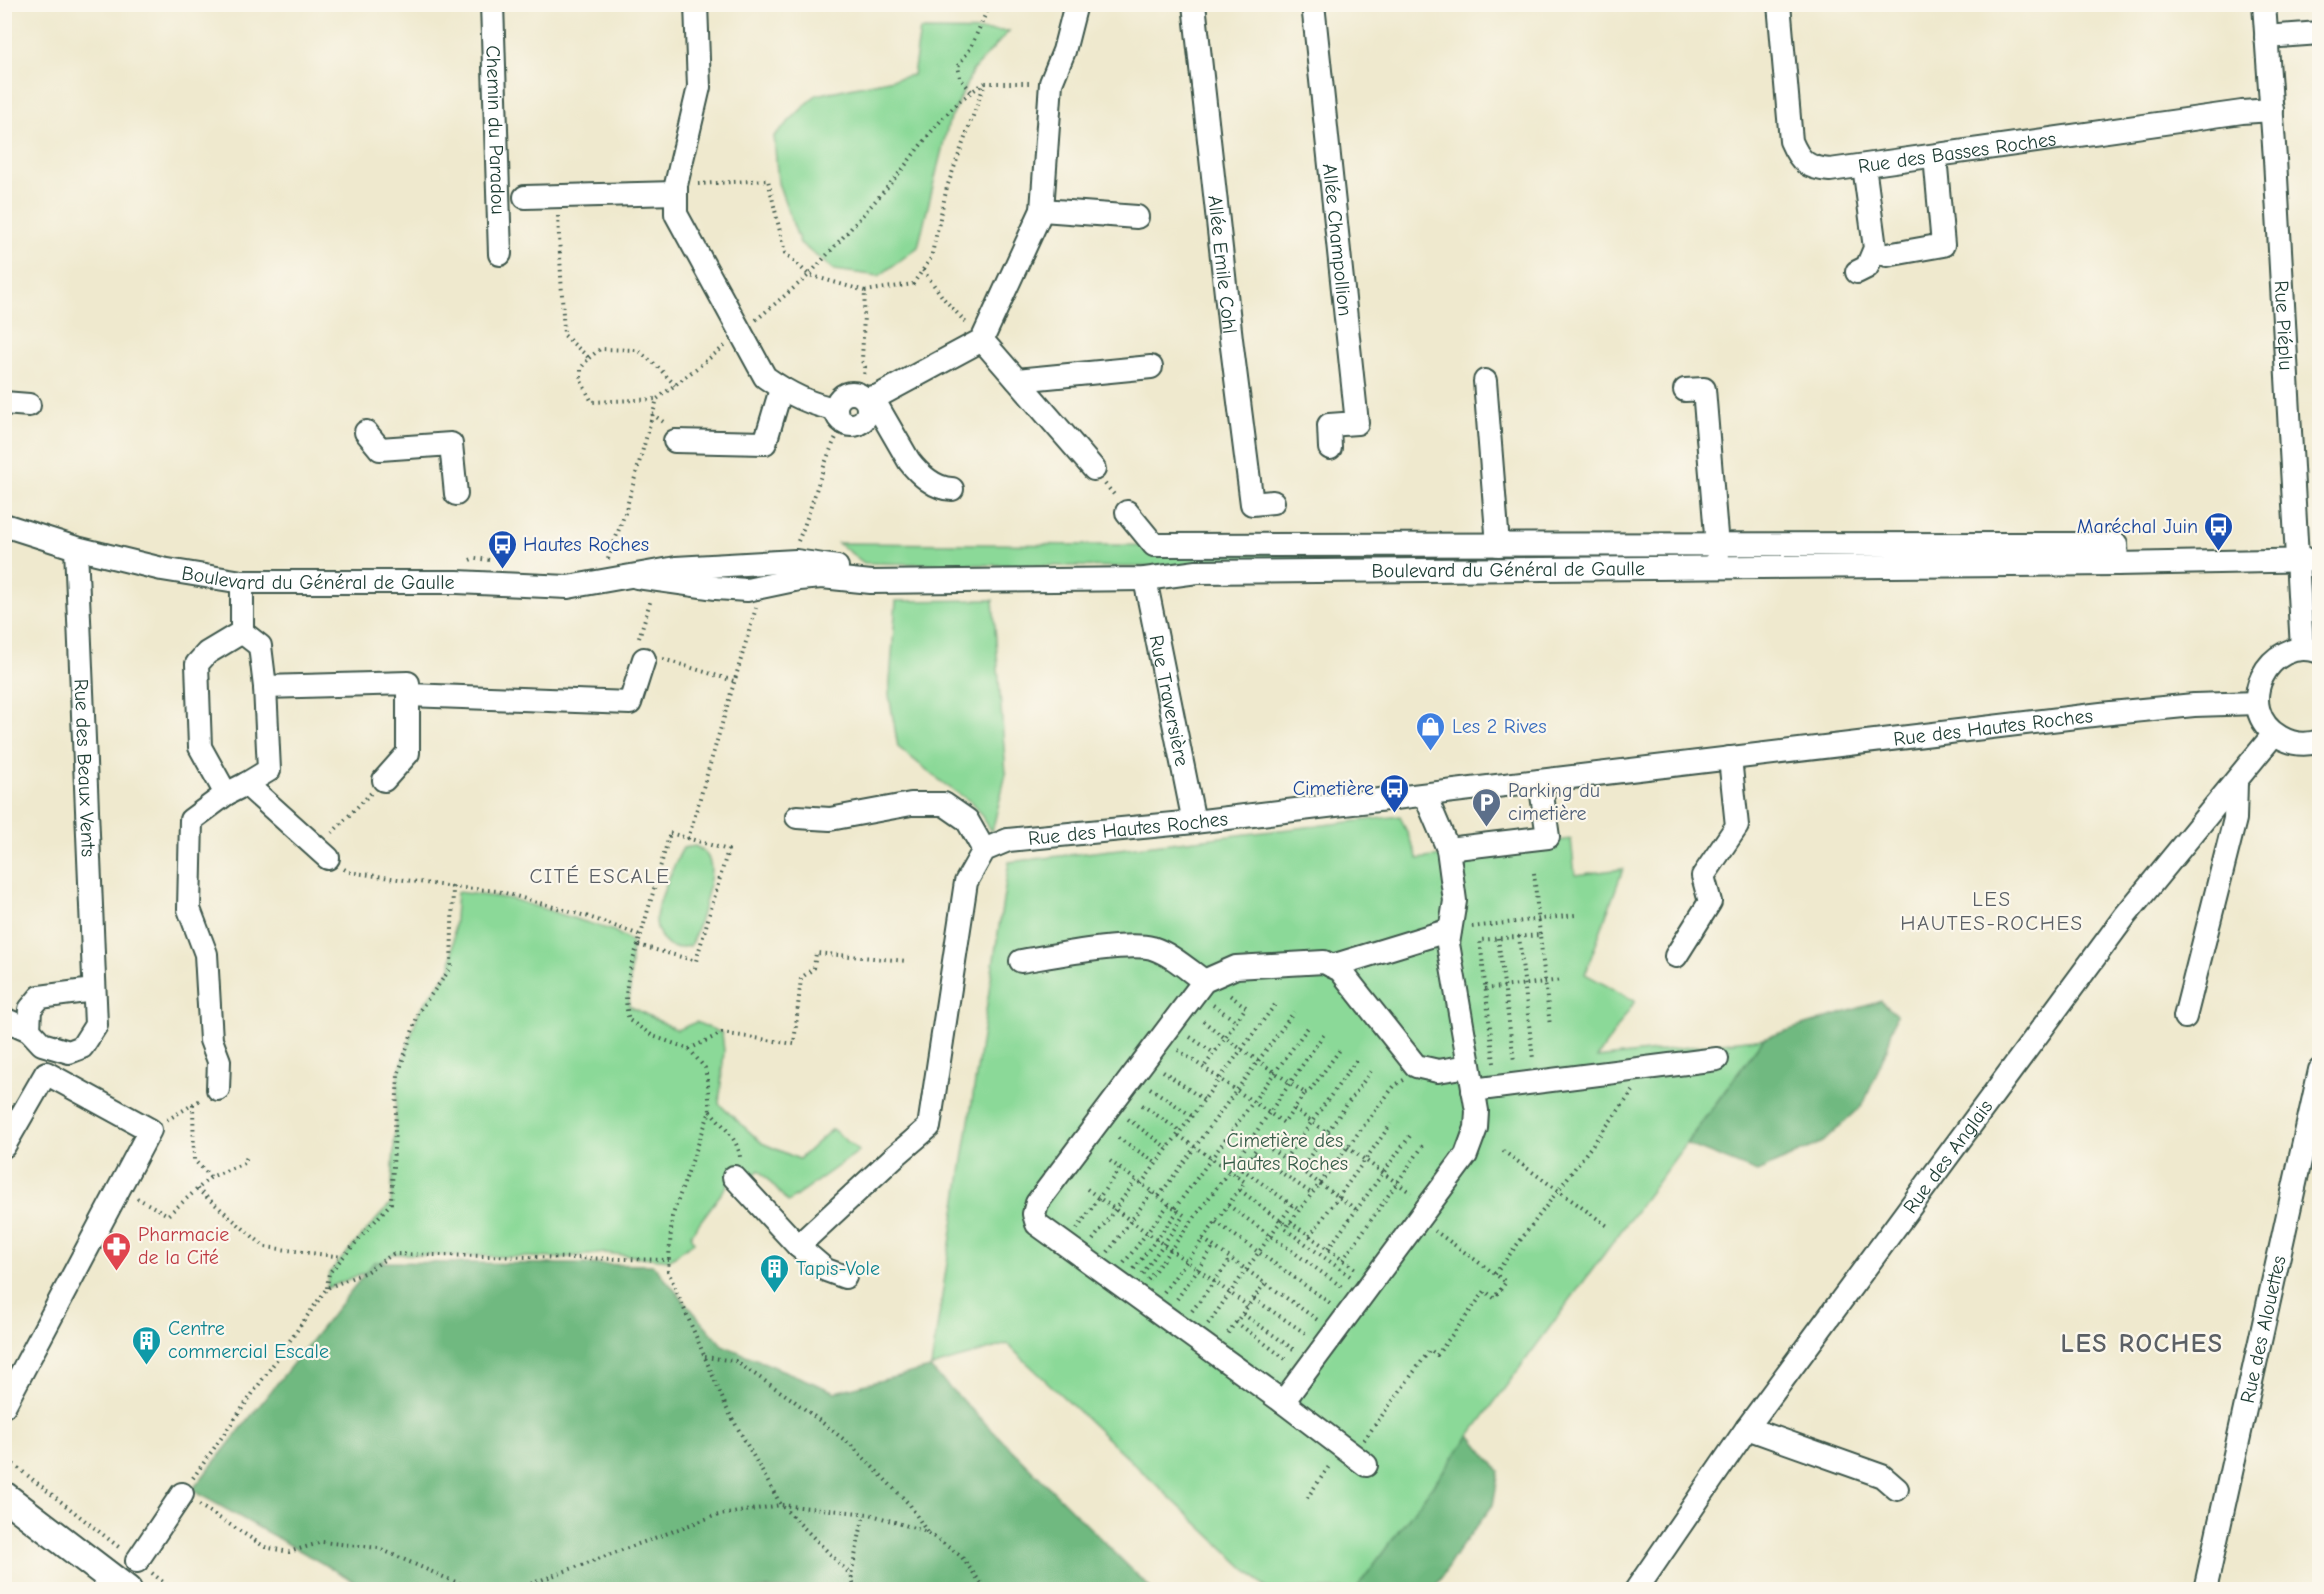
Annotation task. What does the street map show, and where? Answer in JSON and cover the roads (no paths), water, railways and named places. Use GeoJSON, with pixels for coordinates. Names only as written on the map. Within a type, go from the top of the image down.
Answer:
{"type":"FeatureCollection","features":[{"type":"Feature","properties":{"kind":"main road"},"geometry":{"type":"LineString","coordinates":[[4,1496],[127,1590]]}},
{"type":"Feature","properties":{"kind":"street","name":"Chemin du Paradou"},"geometry":{"type":"LineString","coordinates":[[492,4],[500,254]]}},
{"type":"Feature","properties":{"kind":"street"},"geometry":{"type":"LineString","coordinates":[[696,4],[699,87],[676,189],[676,214],[765,377],[781,389],[811,403],[854,405],[982,340],[1042,210],[1051,83],[1064,51],[1076,4]]}},
{"type":"Feature","properties":{"kind":"street"},"geometry":{"type":"LineString","coordinates":[[1178,4],[1222,355]]}},
{"type":"Feature","properties":{"kind":"street","name":"Allée Emile Cohl"},"geometry":{"type":"LineString","coordinates":[[1194,4],[1231,339],[1252,504],[1273,502]]}},
{"type":"Feature","properties":{"kind":"street","name":"Allée Champollion"},"geometry":{"type":"LineString","coordinates":[[1313,4],[1357,423],[1329,425],[1330,448]]}},
{"type":"Feature","properties":{"kind":"street","name":"Rue des Basses Roches"},"geometry":{"type":"LineString","coordinates":[[1779,4],[1791,141],[1797,155],[1812,168],[1830,170],[1864,166],[2271,110]]}},
{"type":"Feature","properties":{"kind":"street","name":"Rue Piéplu"},"geometry":{"type":"LineString","coordinates":[[2264,4],[2309,560],[2311,650]]}},
{"type":"Feature","properties":{"kind":"street"},"geometry":{"type":"LineString","coordinates":[[2266,37],[2319,33]]}},
{"type":"Feature","properties":{"kind":"street"},"geometry":{"type":"LineString","coordinates":[[1887,255],[1943,245],[1935,156]]}},
{"type":"Feature","properties":{"kind":"street"},"geometry":{"type":"LineString","coordinates":[[1857,272],[1867,267],[1875,248],[1864,166]]}},
{"type":"Feature","properties":{"kind":"street"},"geometry":{"type":"LineString","coordinates":[[525,197],[676,189]]}},
{"type":"Feature","properties":{"kind":"street"},"geometry":{"type":"LineString","coordinates":[[1042,210],[1137,217]]}},
{"type":"Feature","properties":{"kind":"street"},"geometry":{"type":"LineString","coordinates":[[982,340],[1094,469]]}},
{"type":"Feature","properties":{"kind":"street"},"geometry":{"type":"LineString","coordinates":[[1017,380],[1151,367]]}},
{"type":"Feature","properties":{"kind":"street"},"geometry":{"type":"LineString","coordinates":[[1485,381],[1498,545]]}},
{"type":"Feature","properties":{"kind":"street"},"geometry":{"type":"LineString","coordinates":[[675,441],[765,443],[781,389]]}},
{"type":"Feature","properties":{"kind":"street"},"geometry":{"type":"LineString","coordinates":[[1685,390],[1704,389],[1718,555]]}},
{"type":"Feature","properties":{"kind":"street"},"geometry":{"type":"LineString","coordinates":[[4,403],[29,405]]}},
{"type":"Feature","properties":{"kind":"street"},"geometry":{"type":"LineString","coordinates":[[854,405],[924,477],[945,489],[952,489]]}},
{"type":"Feature","properties":{"kind":"street"},"geometry":{"type":"LineString","coordinates":[[366,432],[380,448],[451,444],[456,494]]}},
{"type":"Feature","properties":{"kind":"street","name":"Boulevard du Général de Gaulle"},"geometry":{"type":"LineString","coordinates":[[1127,512],[1154,544],[1591,545],[1718,555],[1908,555],[2117,564],[2309,560]]}},
{"type":"Feature","properties":{"kind":"street","name":"Boulevard du Général de Gaulle"},"geometry":{"type":"LineString","coordinates":[[4,525],[76,548],[162,569],[242,582],[456,582],[567,587],[645,583],[747,590],[799,579],[822,577],[871,582],[1145,579],[1197,572],[1592,569],[1718,555]]}},
{"type":"Feature","properties":{"kind":"street"},"geometry":{"type":"LineString","coordinates":[[1591,545],[1592,569]]}},
{"type":"Feature","properties":{"kind":"street","name":"Rue des Beaux Vents"},"geometry":{"type":"LineString","coordinates":[[4,1019],[29,1030],[42,1044],[69,1052],[82,1047],[96,1025],[76,548]]}},
{"type":"Feature","properties":{"kind":"street","name":"Boulevard du Général de Gaulle"},"geometry":{"type":"LineString","coordinates":[[645,583],[676,568],[796,561],[828,565],[900,580]]}},
{"type":"Feature","properties":{"kind":"street","name":"Rue Traversière"},"geometry":{"type":"LineString","coordinates":[[1145,579],[1194,822]]}},
{"type":"Feature","properties":{"kind":"street"},"geometry":{"type":"LineString","coordinates":[[242,582],[242,632]]}},
{"type":"Feature","properties":{"kind":"street"},"geometry":{"type":"LineString","coordinates":[[218,1089],[219,1061],[212,1040],[206,954],[189,909],[191,820],[268,770],[266,687],[260,646],[242,632]]}},
{"type":"Feature","properties":{"kind":"street"},"geometry":{"type":"LineString","coordinates":[[242,632],[207,653],[197,664],[200,747],[236,789],[322,853]]}},
{"type":"Feature","properties":{"kind":"street"},"geometry":{"type":"LineString","coordinates":[[2311,650],[2289,651],[2277,657],[2267,666],[2260,677],[2257,703],[2260,715],[2274,734],[2287,741],[2302,744],[2319,741]]}},
{"type":"Feature","properties":{"kind":"street"},"geometry":{"type":"LineString","coordinates":[[408,695],[630,703],[644,659]]}},
{"type":"Feature","properties":{"kind":"street"},"geometry":{"type":"LineString","coordinates":[[266,687],[408,683],[408,753],[384,780]]}},
{"type":"Feature","properties":{"kind":"street","name":"Rue des Hautes Roches"},"geometry":{"type":"LineString","coordinates":[[984,850],[1008,840],[1194,822],[2101,714],[2194,705],[2257,703]]}},
{"type":"Feature","properties":{"kind":"street","name":"Rue des Anglais"},"geometry":{"type":"LineString","coordinates":[[1636,1590],[1747,1428],[2125,916],[2274,734]]}},
{"type":"Feature","properties":{"kind":"street"},"geometry":{"type":"LineString","coordinates":[[1676,956],[1710,902],[1703,876],[1737,826],[1730,758]]}},
{"type":"Feature","properties":{"kind":"street"},"geometry":{"type":"LineString","coordinates":[[1448,849],[1548,837],[1540,781]]}},
{"type":"Feature","properties":{"kind":"street"},"geometry":{"type":"LineString","coordinates":[[2185,1017],[2235,819],[2236,782]]}},
{"type":"Feature","properties":{"kind":"street"},"geometry":{"type":"LineString","coordinates":[[1283,1402],[1365,1281],[1424,1212],[1467,1155],[1476,1128],[1477,1111],[1448,944],[1455,901],[1448,849],[1425,795]]}},
{"type":"Feature","properties":{"kind":"street"},"geometry":{"type":"LineString","coordinates":[[797,817],[830,819],[911,804],[944,804],[967,820],[984,850],[966,882],[929,1127],[798,1246]]}},
{"type":"Feature","properties":{"kind":"street"},"geometry":{"type":"LineString","coordinates":[[1332,966],[1450,930]]}},
{"type":"Feature","properties":{"kind":"street"},"geometry":{"type":"LineString","coordinates":[[1022,961],[1126,946],[1150,948],[1166,954],[1213,985]]}},
{"type":"Feature","properties":{"kind":"street"},"geometry":{"type":"LineString","coordinates":[[1354,1456],[1101,1257],[1036,1224],[1034,1214],[1037,1203],[1160,1038],[1213,985],[1236,967],[1324,962],[1340,970],[1416,1066],[1438,1071],[1469,1066]]}},
{"type":"Feature","properties":{"kind":"street"},"geometry":{"type":"LineString","coordinates":[[29,1030],[30,1009],[40,997],[93,990]]}},
{"type":"Feature","properties":{"kind":"street"},"geometry":{"type":"LineString","coordinates":[[1473,1090],[1717,1059]]}},
{"type":"Feature","properties":{"kind":"street","name":"Rue des Alouettes"},"geometry":{"type":"LineString","coordinates":[[2205,1590],[2319,1070]]}},
{"type":"Feature","properties":{"kind":"street"},"geometry":{"type":"LineString","coordinates":[[4,1146],[46,1073],[150,1130],[4,1407]]}},
{"type":"Feature","properties":{"kind":"street"},"geometry":{"type":"LineString","coordinates":[[734,1177],[798,1246],[826,1270],[845,1277]]}},
{"type":"Feature","properties":{"kind":"street"},"geometry":{"type":"LineString","coordinates":[[1747,1428],[1882,1476],[1897,1489]]}},
{"type":"Feature","properties":{"kind":"street"},"geometry":{"type":"LineString","coordinates":[[137,1561],[182,1494]]}},
{"type":"Feature","properties":{"kind":"place","name":"Maréchal Juin"},"geometry":{"type":"Point","coordinates":[2219,552]}},
{"type":"Feature","properties":{"kind":"place","name":"Hautes Roches"},"geometry":{"type":"Point","coordinates":[502,570]}},
{"type":"Feature","properties":{"kind":"place","name":"Les 2 Rives"},"geometry":{"type":"Point","coordinates":[1431,752]}},
{"type":"Feature","properties":{"kind":"place","name":"Cimetière"},"geometry":{"type":"Point","coordinates":[1395,814]}},
{"type":"Feature","properties":{"kind":"place","name":"Parking du cimetière"},"geometry":{"type":"Point","coordinates":[1487,828]}},
{"type":"Feature","properties":{"kind":"place","name":"Pharmacie de la Cité"},"geometry":{"type":"Point","coordinates":[117,1272]}},
{"type":"Feature","properties":{"kind":"place","name":"Tapis-Vole"},"geometry":{"type":"Point","coordinates":[775,1294]}},
{"type":"Feature","properties":{"kind":"place","name":"Centre commercial Escale"},"geometry":{"type":"Point","coordinates":[147,1366]}},
{"type":"Feature","properties":{"kind":"district","name":"CITÉ ESCALE"},"geometry":{"type":"Point","coordinates":[600,876]}},
{"type":"Feature","properties":{"kind":"district","name":"LES HAUTES-ROCHES"},"geometry":{"type":"Point","coordinates":[1992,911]}},
{"type":"Feature","properties":{"kind":"district","name":"LES ROCHES"},"geometry":{"type":"Point","coordinates":[2142,1343]}},
{"type":"Feature","properties":{"kind":"park label","name":"Cimetière des Hautes Roches"},"geometry":{"type":"Point","coordinates":[1285,1152]}}]}
